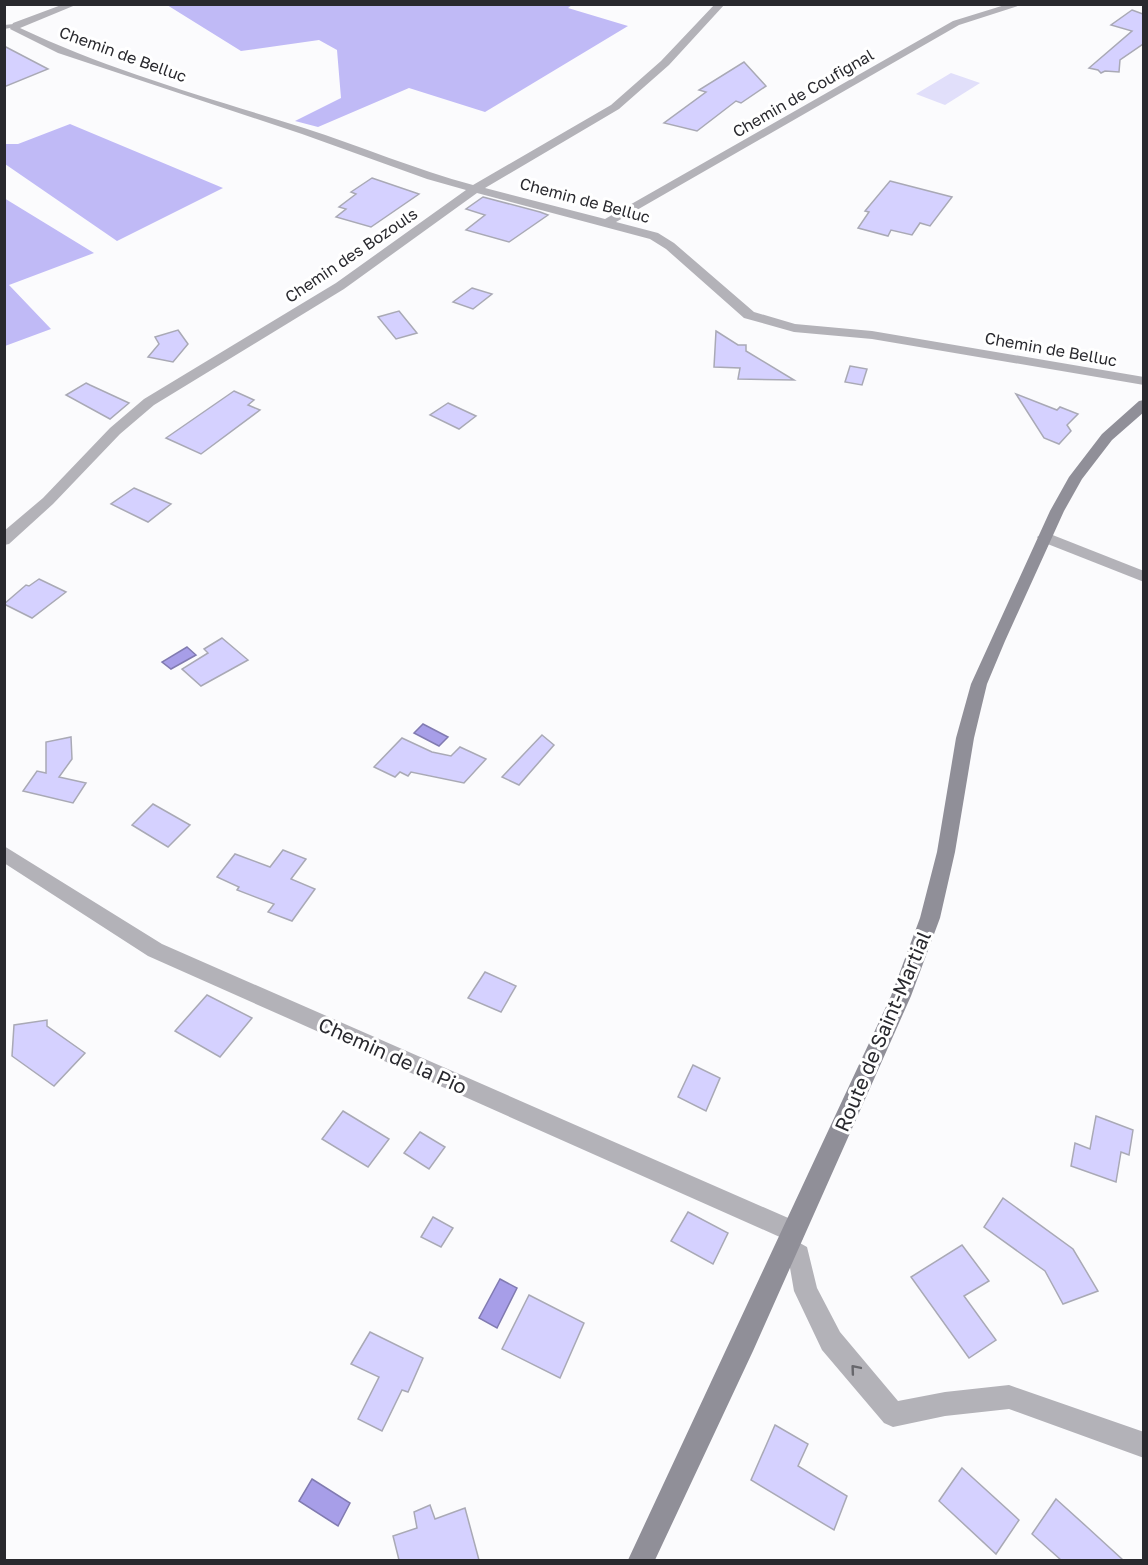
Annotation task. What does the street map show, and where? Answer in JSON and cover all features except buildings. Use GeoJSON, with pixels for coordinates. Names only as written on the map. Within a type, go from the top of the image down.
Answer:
{"type":"FeatureCollection","features":[{"type":"Feature","properties":{"kind":"main road","name":"Route de Saint-Martial"},"geometry":{"type":"LineString","coordinates":[[641,1560],[791,1240],[901,996],[926,929],[946,852],[964,738],[979,684],[1057,511],[1091,456],[1107,437],[1143,404]]}},
{"type":"Feature","properties":{"kind":"street"},"geometry":{"type":"LineString","coordinates":[[9,26],[74,4]]}},
{"type":"Feature","properties":{"kind":"street","name":"Chemin des Bozouls"},"geometry":{"type":"LineString","coordinates":[[4,540],[48,501],[115,431],[149,402],[340,286],[476,188],[615,107],[665,63],[722,4]]}},
{"type":"Feature","properties":{"kind":"street","name":"Chemin de Coufignal"},"geometry":{"type":"LineString","coordinates":[[607,223],[956,23],[1020,4]]}},
{"type":"Feature","properties":{"kind":"street","name":"Chemin de Belluc"},"geometry":{"type":"LineString","coordinates":[[9,26],[61,51],[153,84],[306,132],[431,177],[654,236],[670,246],[749,315],[794,328],[872,335],[1143,381]]}},
{"type":"Feature","properties":{"kind":"street"},"geometry":{"type":"LineString","coordinates":[[1045,537],[1143,577]]}},
{"type":"Feature","properties":{"kind":"street","name":"Chemin de la Pio"},"geometry":{"type":"LineString","coordinates":[[4,853],[155,950],[791,1240]]}},
{"type":"Feature","properties":{"kind":"street"},"geometry":{"type":"LineString","coordinates":[[791,1240],[799,1255],[806,1291],[831,1341],[893,1414],[945,1404],[1009,1397],[1143,1445]]}},
{"type":"Feature","properties":{"kind":"shaded area"},"geometry":{"type":"Polygon","coordinates":[[[167,5],[572,5],[568,8],[628,26],[485,112],[409,88],[318,127],[295,121],[341,98],[337,50],[319,40],[241,51],[167,5]]]}},
{"type":"Feature","properties":{"kind":"shaded area"},"geometry":{"type":"Polygon","coordinates":[[[951,73],[980,83],[945,105],[916,94],[951,73]]]}},
{"type":"Feature","properties":{"kind":"shaded area"},"geometry":{"type":"Polygon","coordinates":[[[70,124],[223,188],[117,241],[5,164],[5,144],[18,144],[70,124]]]}},
{"type":"Feature","properties":{"kind":"shaded area"},"geometry":{"type":"Polygon","coordinates":[[[4,198],[94,253],[9,285],[51,329],[5,346],[4,198]]]}},
{"type":"Feature","properties":{"kind":"shaded area"},"geometry":{"type":"Polygon","coordinates":[[[187,647],[196,655],[171,669],[162,662],[187,647]]]}},
{"type":"Feature","properties":{"kind":"shaded area"},"geometry":{"type":"Polygon","coordinates":[[[423,724],[448,737],[439,746],[414,733],[423,724]]]}},
{"type":"Feature","properties":{"kind":"shaded area"},"geometry":{"type":"Polygon","coordinates":[[[500,1279],[517,1288],[497,1328],[479,1318],[500,1279]]]}},
{"type":"Feature","properties":{"kind":"shaded area"},"geometry":{"type":"Polygon","coordinates":[[[312,1479],[350,1503],[338,1526],[299,1501],[312,1479]]]}}]}
